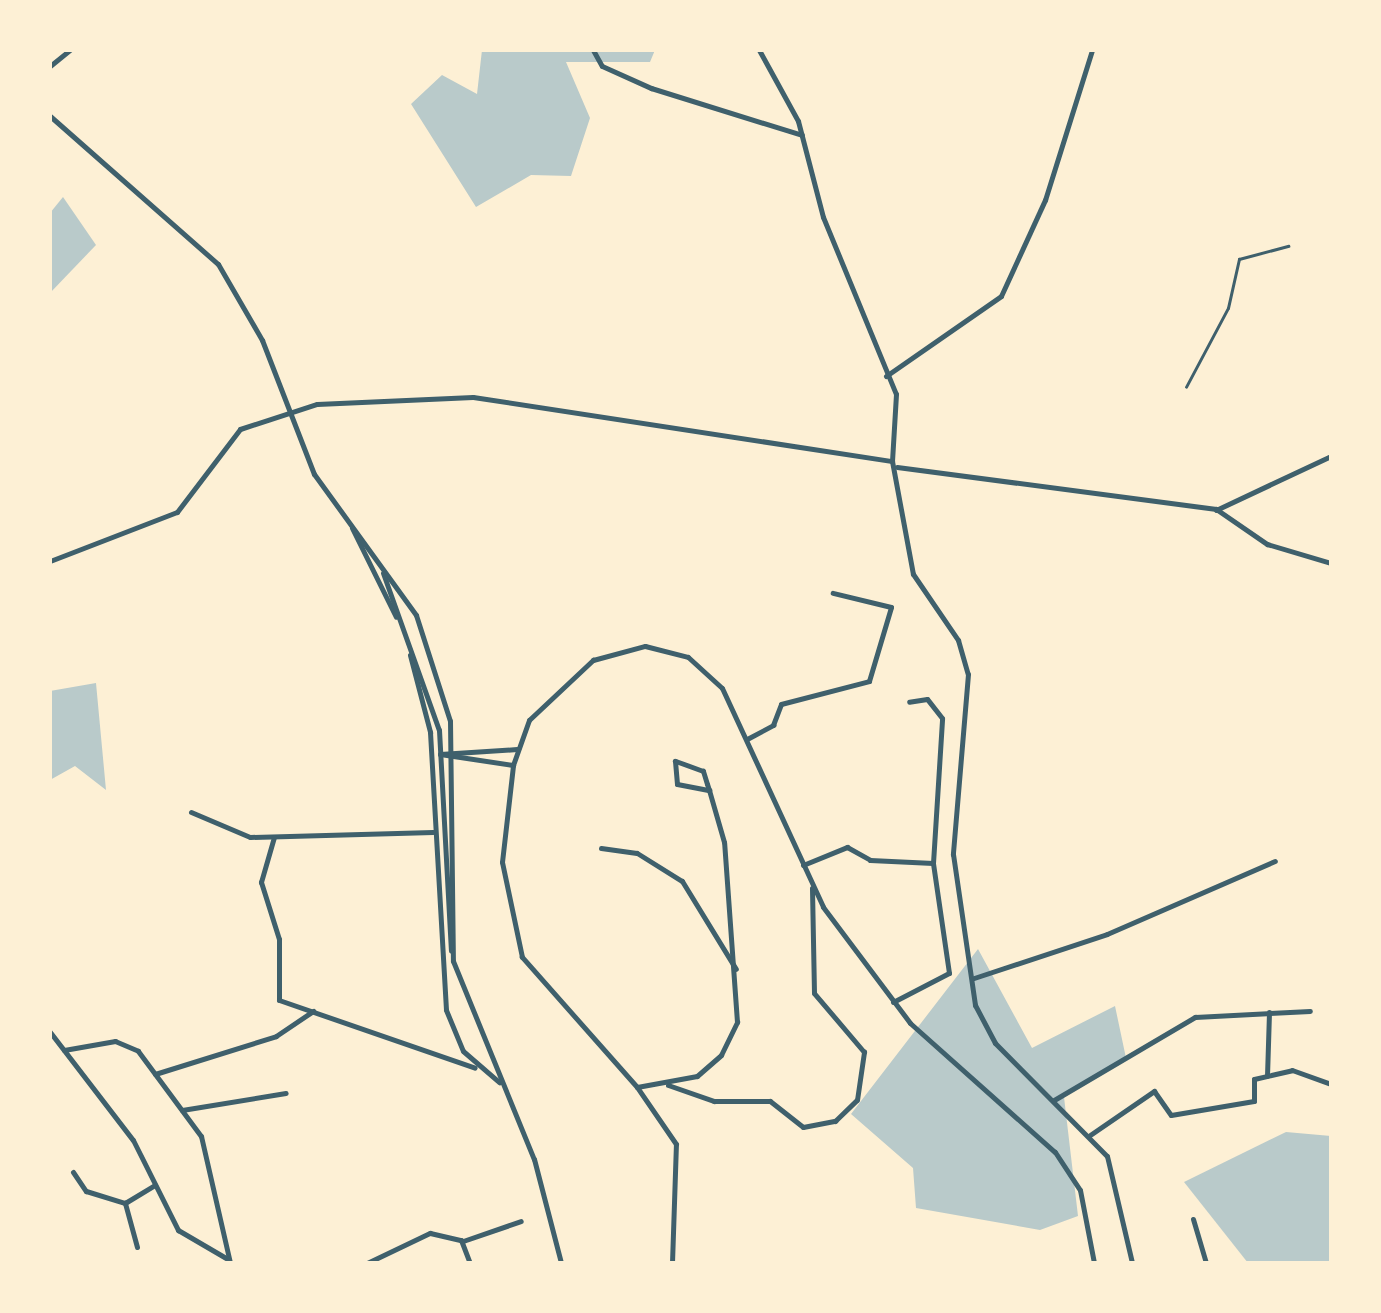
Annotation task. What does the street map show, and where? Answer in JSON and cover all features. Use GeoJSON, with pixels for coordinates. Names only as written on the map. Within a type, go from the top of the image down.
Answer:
{"type":"FeatureCollection","features":[{"type":"Feature","properties":{"kind":"street"},"geometry":{"type":"LineString","coordinates":[[50,66],[70,50]]}},
{"type":"Feature","properties":{"kind":"street"},"geometry":{"type":"LineString","coordinates":[[593,50],[602,66],[651,88],[802,135]]}},
{"type":"Feature","properties":{"kind":"street"},"geometry":{"type":"LineString","coordinates":[[760,50],[802,135],[822,217],[886,376],[900,429],[895,464],[913,574],[958,640],[968,674],[953,854],[987,1032],[1090,1135],[1117,1180],[1132,1263]]}},
{"type":"Feature","properties":{"kind":"street"},"geometry":{"type":"LineString","coordinates":[[886,376],[992,308],[1018,269],[1092,50]]}},
{"type":"Feature","properties":{"kind":"street"},"geometry":{"type":"LineString","coordinates":[[50,116],[218,264],[282,392],[314,474],[377,560],[429,647],[454,761],[453,961]]}},
{"type":"Feature","properties":{"kind":"street"},"geometry":{"type":"LineString","coordinates":[[1331,118],[1331,171]]}},
{"type":"Feature","properties":{"kind":"street"},"geometry":{"type":"LineString","coordinates":[[50,561],[177,512],[230,439],[289,409],[472,397],[1216,510],[1267,544],[1331,563]]}},
{"type":"Feature","properties":{"kind":"street"},"geometry":{"type":"LineString","coordinates":[[1216,510],[1331,456]]}},
{"type":"Feature","properties":{"kind":"street"},"geometry":{"type":"LineString","coordinates":[[351,527],[413,667],[430,732],[446,1010],[476,1068]]}},
{"type":"Feature","properties":{"kind":"street"},"geometry":{"type":"LineString","coordinates":[[377,560],[420,656],[440,754],[453,961],[546,1194],[562,1263]]}},
{"type":"Feature","properties":{"kind":"street"},"geometry":{"type":"LineString","coordinates":[[746,740],[773,725],[781,704],[869,682],[890,607],[833,593]]}},
{"type":"Feature","properties":{"kind":"street"},"geometry":{"type":"LineString","coordinates":[[672,1263],[676,1144],[637,1087],[556,1003],[517,945],[502,862],[513,764],[530,720],[592,660],[644,646],[705,669],[746,740],[812,885],[893,1002],[1055,1152],[1080,1190],[1094,1263]]}},
{"type":"Feature","properties":{"kind":"street"},"geometry":{"type":"LineString","coordinates":[[893,1002],[949,973],[932,863],[942,718],[928,699],[908,702]]}},
{"type":"Feature","properties":{"kind":"street"},"geometry":{"type":"LineString","coordinates":[[440,754],[453,750],[516,749]]}},
{"type":"Feature","properties":{"kind":"street"},"geometry":{"type":"LineString","coordinates":[[440,754],[454,761],[513,764]]}},
{"type":"Feature","properties":{"kind":"street"},"geometry":{"type":"LineString","coordinates":[[668,1085],[722,1055],[736,1022],[739,976],[733,890],[709,790],[696,763],[675,761],[677,784],[709,790]]}},
{"type":"Feature","properties":{"kind":"street"},"geometry":{"type":"LineString","coordinates":[[190,812],[215,830],[274,838],[433,832]]}},
{"type":"Feature","properties":{"kind":"street"},"geometry":{"type":"LineString","coordinates":[[274,838],[261,882],[278,939],[274,987],[279,1000],[476,1068],[500,1082]]}},
{"type":"Feature","properties":{"kind":"street"},"geometry":{"type":"LineString","coordinates":[[803,865],[848,846],[870,860],[932,863]]}},
{"type":"Feature","properties":{"kind":"street"},"geometry":{"type":"LineString","coordinates":[[601,848],[637,853],[682,880],[722,932],[739,976]]}},
{"type":"Feature","properties":{"kind":"street"},"geometry":{"type":"LineString","coordinates":[[974,978],[1106,934],[1275,861]]}},
{"type":"Feature","properties":{"kind":"street"},"geometry":{"type":"LineString","coordinates":[[637,1087],[668,1085],[714,1101],[770,1101],[815,1128],[858,1100],[864,1052],[814,992],[812,885]]}},
{"type":"Feature","properties":{"kind":"street"},"geometry":{"type":"LineString","coordinates":[[155,1074],[266,1040],[313,1011]]}},
{"type":"Feature","properties":{"kind":"street"},"geometry":{"type":"LineString","coordinates":[[1054,1100],[1170,1027],[1210,1014],[1310,1011]]}},
{"type":"Feature","properties":{"kind":"street"},"geometry":{"type":"LineString","coordinates":[[1268,1076],[1269,1012]]}},
{"type":"Feature","properties":{"kind":"street"},"geometry":{"type":"LineString","coordinates":[[50,1032],[156,1184],[178,1230],[229,1261]]}},
{"type":"Feature","properties":{"kind":"street"},"geometry":{"type":"LineString","coordinates":[[64,1050],[125,1042],[155,1074],[182,1110],[212,1168],[229,1261]]}},
{"type":"Feature","properties":{"kind":"street"},"geometry":{"type":"LineString","coordinates":[[1090,1135],[1154,1092],[1171,1115],[1254,1101],[1254,1079],[1292,1070],[1331,1084]]}},
{"type":"Feature","properties":{"kind":"street"},"geometry":{"type":"LineString","coordinates":[[182,1110],[286,1093]]}},
{"type":"Feature","properties":{"kind":"street"},"geometry":{"type":"LineString","coordinates":[[72,1172],[86,1191],[125,1203],[156,1184]]}},
{"type":"Feature","properties":{"kind":"street"},"geometry":{"type":"LineString","coordinates":[[125,1203],[137,1247]]}},
{"type":"Feature","properties":{"kind":"street"},"geometry":{"type":"LineString","coordinates":[[1193,1220],[1206,1263]]}},
{"type":"Feature","properties":{"kind":"street"},"geometry":{"type":"LineString","coordinates":[[367,1263],[412,1236],[462,1242],[521,1221]]}},
{"type":"Feature","properties":{"kind":"street"},"geometry":{"type":"LineString","coordinates":[[462,1242],[470,1263]]}},
{"type":"Feature","properties":{"kind":"lane"},"geometry":{"type":"LineString","coordinates":[[1186,386],[1228,308],[1240,259],[1288,246]]}},
{"type":"Feature","properties":{"kind":"shaded area"},"geometry":{"type":"Polygon","coordinates":[[[482,50],[655,50],[650,62],[566,62],[590,118],[571,176],[531,175],[476,207],[411,104],[442,75],[477,94],[482,50]]]}},
{"type":"Feature","properties":{"kind":"shaded area"},"geometry":{"type":"Polygon","coordinates":[[[63,197],[96,245],[50,293],[50,213],[63,197]]]}},
{"type":"Feature","properties":{"kind":"shaded area"},"geometry":{"type":"Polygon","coordinates":[[[96,683],[106,790],[75,766],[50,780],[50,691],[96,683]]]}},
{"type":"Feature","properties":{"kind":"shaded area"},"geometry":{"type":"Polygon","coordinates":[[[978,949],[1032,1048],[1115,1006],[1126,1058],[1064,1097],[1078,1216],[1040,1230],[916,1208],[913,1168],[851,1114],[978,949]]]}},
{"type":"Feature","properties":{"kind":"shaded area"},"geometry":{"type":"Polygon","coordinates":[[[1286,1132],[1331,1136],[1331,1263],[1248,1263],[1184,1182],[1286,1132]]]}}]}
